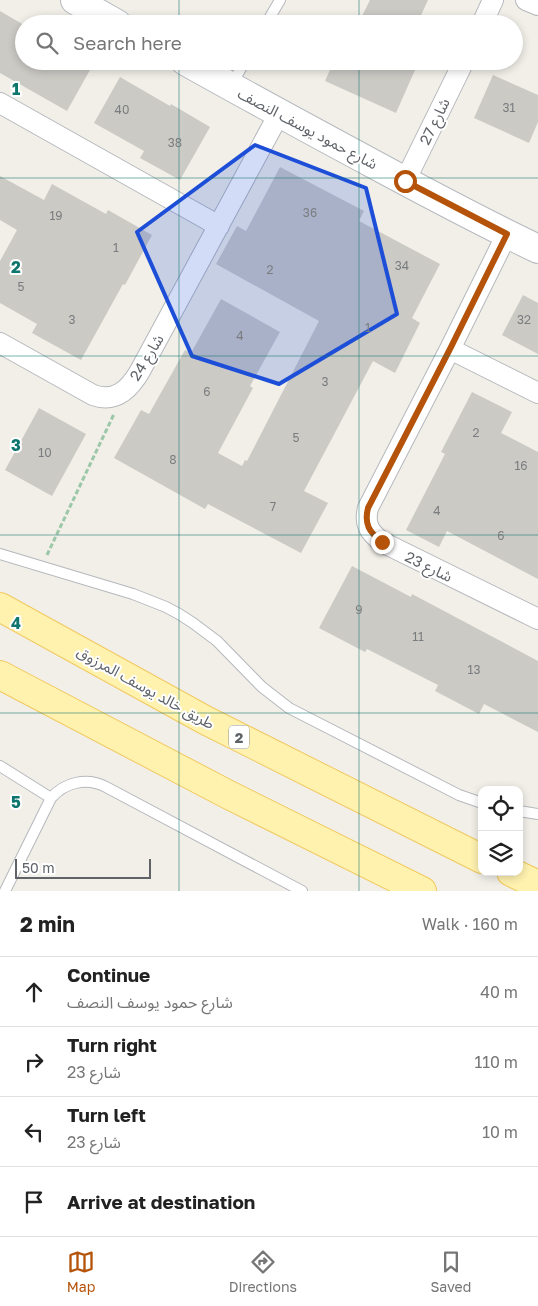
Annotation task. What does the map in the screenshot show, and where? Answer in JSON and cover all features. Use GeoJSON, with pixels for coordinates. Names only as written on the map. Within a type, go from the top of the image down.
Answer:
{"type":"FeatureCollection","features":[{"type":"Feature","properties":{"kind":"main road","name":"طريق خالد يوسف المرزوق"},"geometry":{"type":"LineString","coordinates":[[0,607],[205,720],[478,856]]}},
{"type":"Feature","properties":{"kind":"main road"},"geometry":{"type":"LineString","coordinates":[[0,676],[227,794],[422,891]]}},
{"type":"Feature","properties":{"kind":"main road"},"geometry":{"type":"LineString","coordinates":[[519,876],[538,885]]}},
{"type":"Feature","properties":{"kind":"street"},"geometry":{"type":"LineString","coordinates":[[75,0],[102,15]]}},
{"type":"Feature","properties":{"kind":"street"},"geometry":{"type":"LineString","coordinates":[[486,15],[493,0]]}},
{"type":"Feature","properties":{"kind":"street"},"geometry":{"type":"LineString","coordinates":[[526,0],[538,6]]}},
{"type":"Feature","properties":{"kind":"street","name":"شارع حمود يوسف النصف"},"geometry":{"type":"LineString","coordinates":[[201,70],[405,181],[538,249]]}},
{"type":"Feature","properties":{"kind":"street","name":"شارع 27"},"geometry":{"type":"LineString","coordinates":[[405,181],[460,70]]}},
{"type":"Feature","properties":{"kind":"street"},"geometry":{"type":"LineString","coordinates":[[0,103],[219,226]]}},
{"type":"Feature","properties":{"kind":"street","name":"شارع 24"},"geometry":{"type":"LineString","coordinates":[[116,396],[128,388],[140,372],[279,114]]}},
{"type":"Feature","properties":{"kind":"street","name":"شارع 23"},"geometry":{"type":"LineString","coordinates":[[507,234],[368,508],[366,520],[374,537],[382,542],[538,619]]}},
{"type":"Feature","properties":{"kind":"street"},"geometry":{"type":"LineString","coordinates":[[0,343],[93,395],[106,398],[116,396]]}},
{"type":"Feature","properties":{"kind":"street"},"geometry":{"type":"LineString","coordinates":[[450,349],[538,393]]}},
{"type":"Feature","properties":{"kind":"lane"},"geometry":{"type":"LineString","coordinates":[[271,15],[280,0]]}},
{"type":"Feature","properties":{"kind":"lane"},"geometry":{"type":"LineString","coordinates":[[230,86],[240,70]]}},
{"type":"Feature","properties":{"kind":"lane"},"geometry":{"type":"LineString","coordinates":[[0,554],[133,594],[166,607],[193,622],[217,641],[262,687],[289,708],[459,795],[478,802]]}},
{"type":"Feature","properties":{"kind":"lane"},"geometry":{"type":"LineString","coordinates":[[0,766],[51,798]]}},
{"type":"Feature","properties":{"kind":"lane"},"geometry":{"type":"LineString","coordinates":[[6,891],[51,798],[56,792],[69,784],[86,781],[101,784],[302,891]]}},
{"type":"Feature","properties":{"kind":"lane"},"geometry":{"type":"LineString","coordinates":[[523,812],[538,814]]}},
{"type":"Feature","properties":{"kind":"path"},"geometry":{"type":"LineString","coordinates":[[42,567],[113,417],[116,396]]}},
{"type":"Feature","properties":{"kind":"highlighted area"},"geometry":{"type":"Polygon","coordinates":[[[255,145],[366,188],[397,314],[279,384],[192,356],[137,232],[255,145]]]}},
{"type":"Feature","properties":{"kind":"building"},"geometry":{"type":"Polygon","coordinates":[[[370,0],[428,0],[421,15],[362,15],[370,0]]]}},
{"type":"Feature","properties":{"kind":"building"},"geometry":{"type":"Polygon","coordinates":[[[0,11],[15,20],[15,70],[90,70],[67,111],[0,73],[0,11]]]}},
{"type":"Feature","properties":{"kind":"building"},"geometry":{"type":"Polygon","coordinates":[[[330,70],[415,70],[396,113],[325,81],[330,70]]]}},
{"type":"Feature","properties":{"kind":"building"},"geometry":{"type":"Polygon","coordinates":[[[493,75],[538,95],[538,122],[529,143],[474,118],[493,75]]]}},
{"type":"Feature","properties":{"kind":"building"},"geometry":{"type":"Polygon","coordinates":[[[120,77],[210,127],[180,180],[140,158],[144,151],[94,123],[120,77]]]}},
{"type":"Feature","properties":{"kind":"building"},"geometry":{"type":"Polygon","coordinates":[[[280,167],[364,211],[359,221],[440,264],[412,318],[420,323],[395,373],[373,361],[304,491],[328,503],[301,553],[208,504],[205,509],[114,458],[141,410],[149,414],[185,350],[191,353],[221,299],[280,332],[250,386],[253,388],[218,453],[242,466],[245,460],[247,461],[319,321],[216,264],[237,226],[246,231],[280,167]]]}},
{"type":"Feature","properties":{"kind":"building"},"geometry":{"type":"Polygon","coordinates":[[[0,176],[44,200],[52,184],[106,214],[108,210],[152,235],[81,360],[32,333],[37,324],[0,303],[0,261],[17,230],[0,220],[0,176]]]}},
{"type":"Feature","properties":{"kind":"building"},"geometry":{"type":"Polygon","coordinates":[[[523,295],[538,303],[538,354],[502,335],[523,295]]]}},
{"type":"Feature","properties":{"kind":"building"},"geometry":{"type":"Polygon","coordinates":[[[472,392],[512,412],[501,433],[538,452],[538,579],[447,531],[439,547],[406,530],[445,454],[441,452],[472,392]]]}},
{"type":"Feature","properties":{"kind":"building"},"geometry":{"type":"Polygon","coordinates":[[[39,408],[86,434],[52,496],[5,470],[39,408]]]}},
{"type":"Feature","properties":{"kind":"building"},"geometry":{"type":"Polygon","coordinates":[[[352,566],[411,597],[412,594],[538,661],[538,732],[484,704],[479,714],[435,691],[438,685],[367,649],[365,652],[319,628],[352,566]]]}},
{"type":"Feature","properties":{"kind":"route"},"geometry":{"type":"LineString","coordinates":[[382,542],[374,537],[370,531],[366,520],[368,508],[507,234],[405,181]]}}]}
